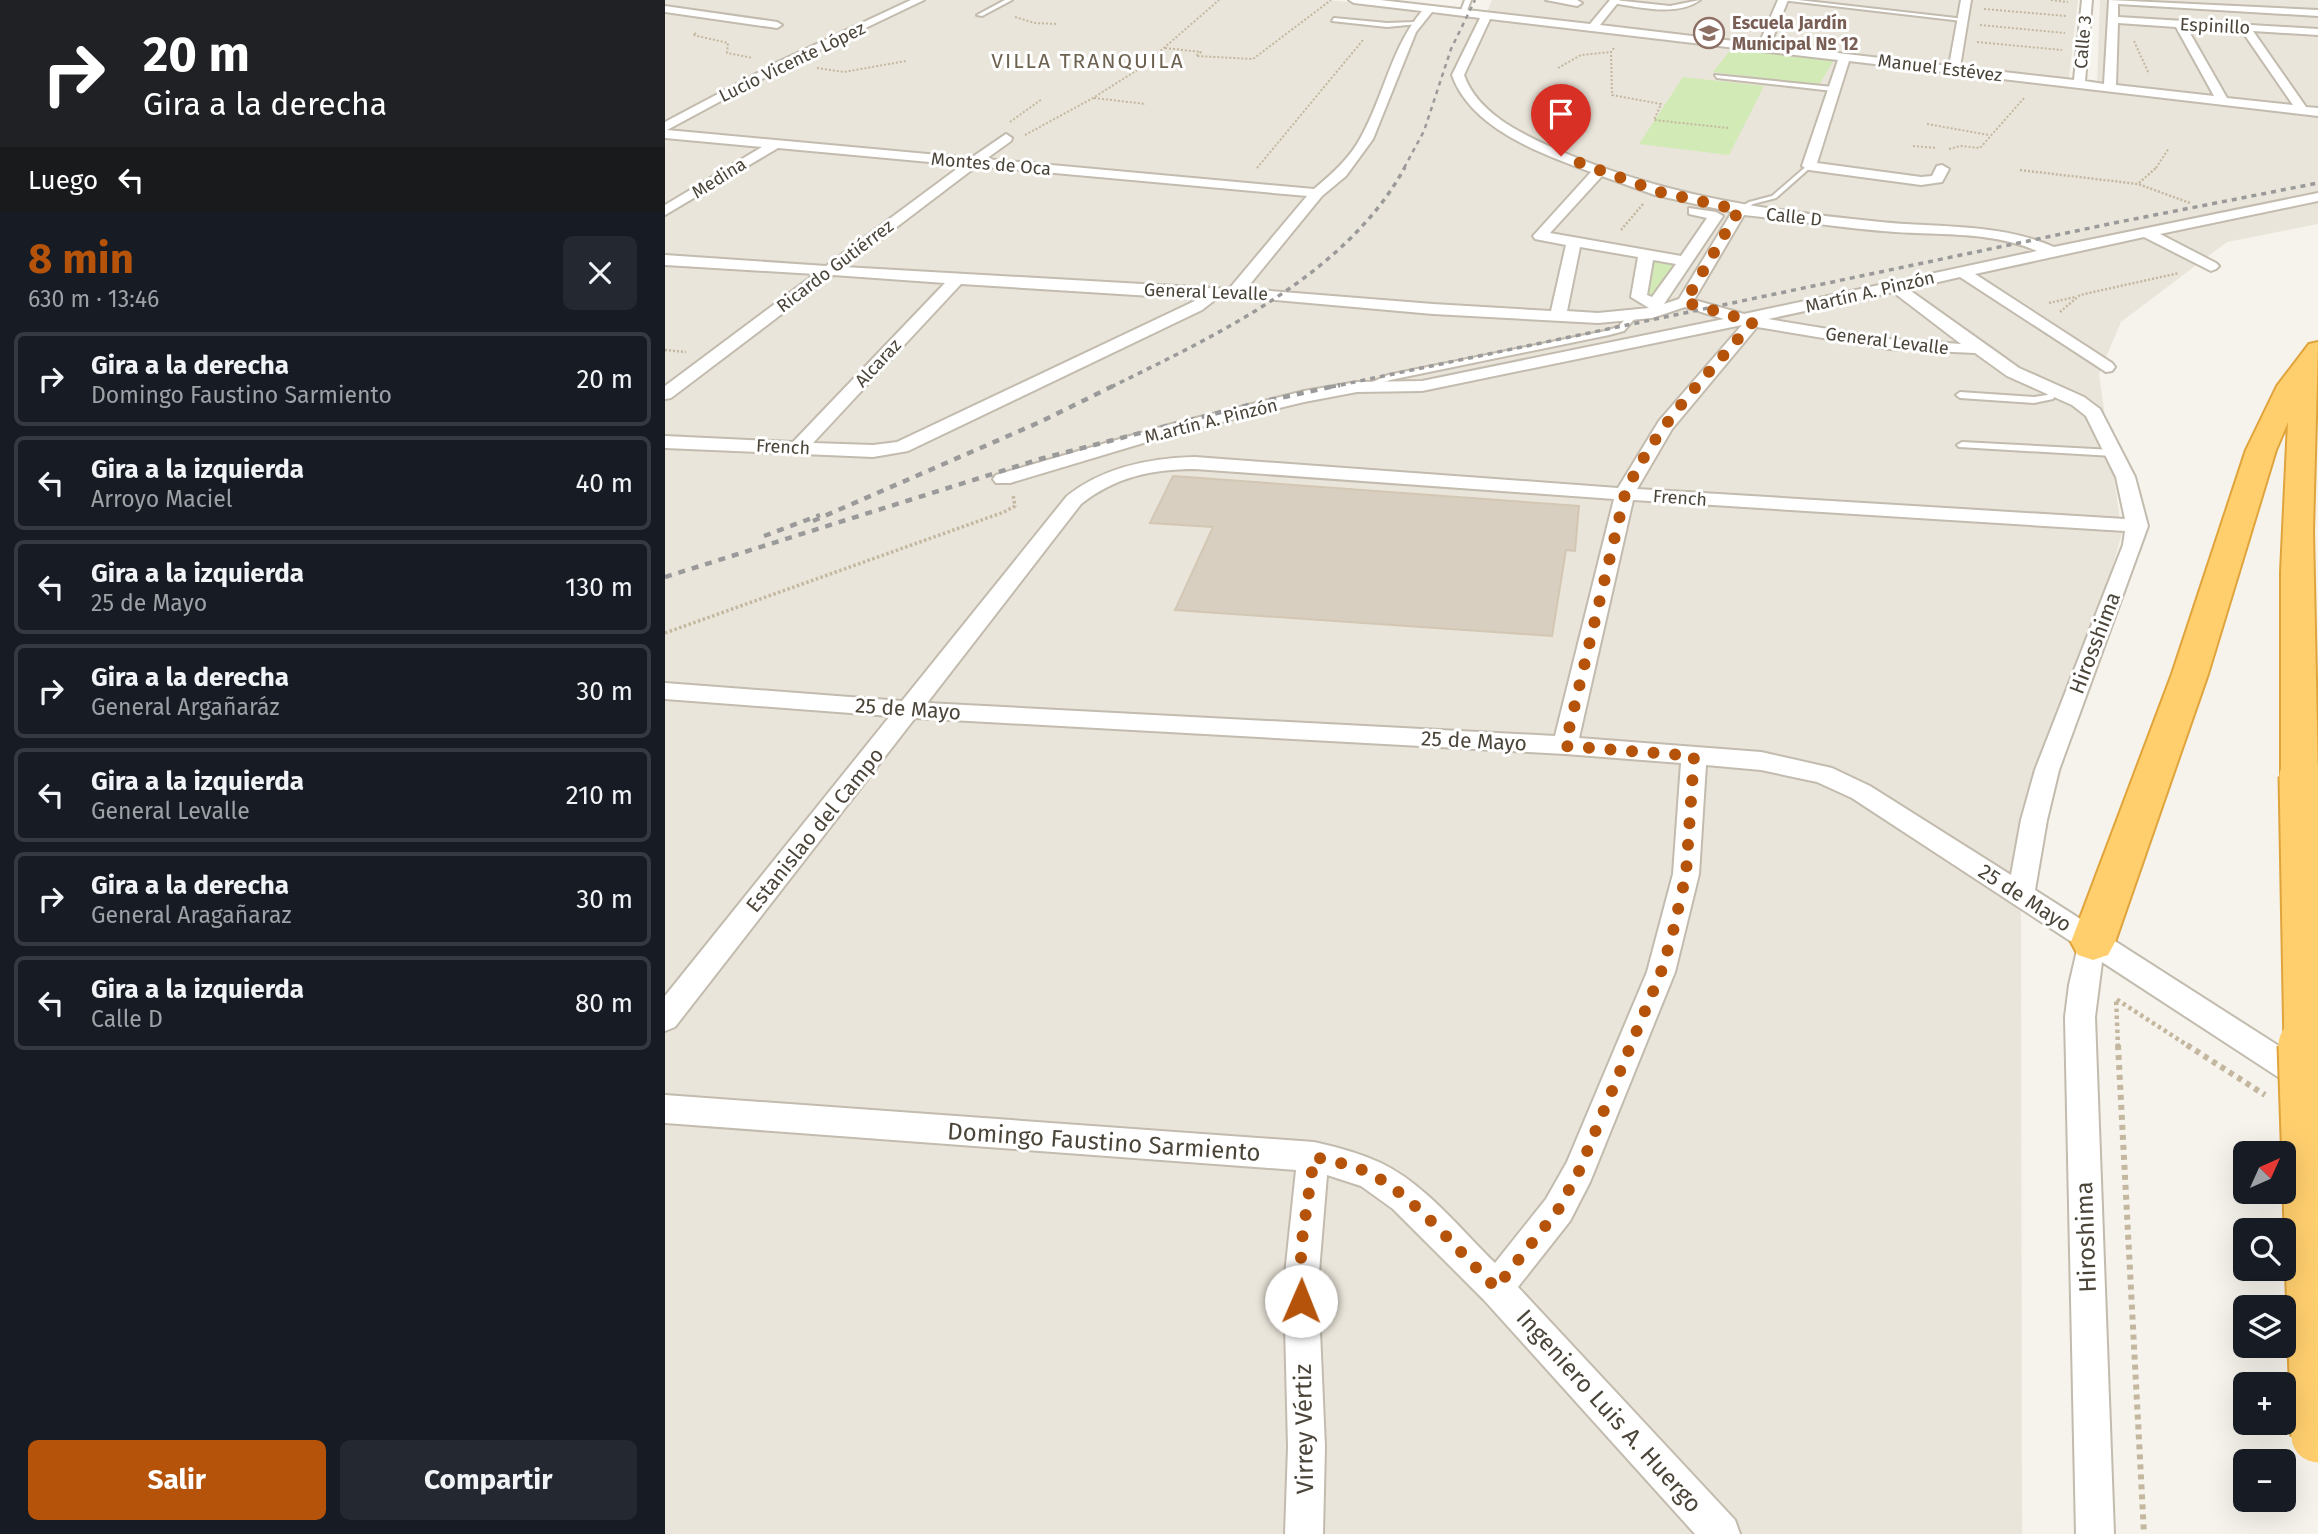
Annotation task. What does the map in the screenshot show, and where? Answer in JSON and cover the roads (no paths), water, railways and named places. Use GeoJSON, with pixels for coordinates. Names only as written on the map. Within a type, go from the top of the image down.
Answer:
{"type":"FeatureCollection","features":[{"type":"Feature","properties":{"kind":"highway"},"geometry":{"type":"LineString","coordinates":[[2313,357],[2300,419],[2302,440],[2296,530],[2307,1154],[2318,1436]]}},
{"type":"Feature","properties":{"kind":"highway"},"geometry":{"type":"LineString","coordinates":[[2093,942],[2190,674],[2261,450],[2277,411],[2313,357]]}},
{"type":"Feature","properties":{"kind":"street","name":"Lucio Vicente López"},"geometry":{"type":"LineString","coordinates":[[665,127],[782,64],[919,0]]}},
{"type":"Feature","properties":{"kind":"street","name":"Manuel Estévez"},"geometry":{"type":"LineString","coordinates":[[1354,0],[1463,13],[1483,11],[1763,48],[2318,111]]}},
{"type":"Feature","properties":{"kind":"street"},"geometry":{"type":"LineString","coordinates":[[1551,0],[1577,3]]}},
{"type":"Feature","properties":{"kind":"street"},"geometry":{"type":"LineString","coordinates":[[1763,48],[1783,0]]}},
{"type":"Feature","properties":{"kind":"street","name":"Calle 3"},"geometry":{"type":"LineString","coordinates":[[2079,84],[2087,0]]}},
{"type":"Feature","properties":{"kind":"street"},"geometry":{"type":"LineString","coordinates":[[2110,88],[2113,0],[2313,12],[2318,26]]}},
{"type":"Feature","properties":{"kind":"street"},"geometry":{"type":"LineString","coordinates":[[1592,27],[1615,1]]}},
{"type":"Feature","properties":{"kind":"street"},"geometry":{"type":"LineString","coordinates":[[665,9],[777,25]]}},
{"type":"Feature","properties":{"kind":"street"},"geometry":{"type":"LineString","coordinates":[[1234,293],[1317,194],[1341,173],[1367,139],[1388,82],[1415,24],[1429,9]]}},
{"type":"Feature","properties":{"kind":"street","name":"Calle D"},"geometry":{"type":"LineString","coordinates":[[1483,11],[1458,75],[1463,89],[1506,131],[1599,171],[1660,192],[1739,210],[1896,228],[1988,233],[2023,239],[2052,252]]}},
{"type":"Feature","properties":{"kind":"street"},"geometry":{"type":"LineString","coordinates":[[1954,69],[1963,12]]}},
{"type":"Feature","properties":{"kind":"street","name":"Espinillo"},"geometry":{"type":"LineString","coordinates":[[2112,20],[2318,32]]}},
{"type":"Feature","properties":{"kind":"street"},"geometry":{"type":"LineString","coordinates":[[2180,24],[2223,101]]}},
{"type":"Feature","properties":{"kind":"street"},"geometry":{"type":"LineString","coordinates":[[2245,28],[2302,110]]}},
{"type":"Feature","properties":{"kind":"street"},"geometry":{"type":"LineString","coordinates":[[1845,57],[1809,166],[1921,181],[1937,179],[1942,169]]}},
{"type":"Feature","properties":{"kind":"street","name":"Montes de Oca"},"geometry":{"type":"LineString","coordinates":[[665,134],[1317,194]]}},
{"type":"Feature","properties":{"kind":"street","name":"Ricardo Gutiérrez"},"geometry":{"type":"LineString","coordinates":[[665,394],[1006,138]]}},
{"type":"Feature","properties":{"kind":"street","name":"Medina"},"geometry":{"type":"LineString","coordinates":[[665,211],[774,145]]}},
{"type":"Feature","properties":{"kind":"street"},"geometry":{"type":"LineString","coordinates":[[1599,171],[1540,236],[1685,261]]}},
{"type":"Feature","properties":{"kind":"street"},"geometry":{"type":"LineString","coordinates":[[1587,184],[1643,194],[1660,192]]}},
{"type":"Feature","properties":{"kind":"street","name":"Martín A. Pinzón"},"geometry":{"type":"LineString","coordinates":[[1422,386],[1747,321],[1961,271],[2318,197]]}},
{"type":"Feature","properties":{"kind":"street"},"geometry":{"type":"LineString","coordinates":[[1646,254],[1639,297],[1657,308],[1716,216],[1675,208]]}},
{"type":"Feature","properties":{"kind":"street"},"geometry":{"type":"LineString","coordinates":[[1685,302],[1739,210]]}},
{"type":"Feature","properties":{"kind":"street"},"geometry":{"type":"LineString","coordinates":[[2145,232],[2211,266]]}},
{"type":"Feature","properties":{"kind":"street"},"geometry":{"type":"LineString","coordinates":[[1557,316],[1574,242]]}},
{"type":"Feature","properties":{"kind":"street","name":"General Levalle"},"geometry":{"type":"LineString","coordinates":[[665,260],[1211,295],[1234,293],[1557,316],[1632,317],[1685,302],[1747,321],[1862,340],[1980,348]]}},
{"type":"Feature","properties":{"kind":"street"},"geometry":{"type":"LineString","coordinates":[[1961,271],[2106,367]]}},
{"type":"Feature","properties":{"kind":"street","name":"Alcaraz"},"geometry":{"type":"LineString","coordinates":[[798,448],[958,278]]}},
{"type":"Feature","properties":{"kind":"street"},"geometry":{"type":"LineString","coordinates":[[1895,286],[2014,373],[2053,392],[2081,401],[2094,413],[2134,498],[2138,526]]}},
{"type":"Feature","properties":{"kind":"street","name":"French"},"geometry":{"type":"LineString","coordinates":[[665,442],[873,451],[901,447],[1196,307],[1211,295]]}},
{"type":"Feature","properties":{"kind":"street"},"geometry":{"type":"LineString","coordinates":[[1565,746],[1625,494],[1635,471],[1657,436],[1747,321]]}},
{"type":"Feature","properties":{"kind":"street"},"geometry":{"type":"LineString","coordinates":[[1862,340],[1946,324]]}},
{"type":"Feature","properties":{"kind":"street","name":"M.artín A. Pinzón"},"geometry":{"type":"LineString","coordinates":[[1003,479],[1175,429],[1303,397],[1370,385],[1422,386]]}},
{"type":"Feature","properties":{"kind":"street"},"geometry":{"type":"LineString","coordinates":[[1163,464],[1179,444],[1175,429]]}},
{"type":"Feature","properties":{"kind":"street","name":"French"},"geometry":{"type":"LineString","coordinates":[[1139,469],[1163,464],[1195,463],[1625,494],[2138,526]]}},
{"type":"Feature","properties":{"kind":"street","name":"Estanislao del Campo"},"geometry":{"type":"LineString","coordinates":[[665,1018],[1074,500],[1100,482],[1139,469]]}},
{"type":"Feature","properties":{"kind":"street","name":"Hirosshima"},"geometry":{"type":"LineString","coordinates":[[2021,895],[2034,820],[2047,770],[2138,526]]}},
{"type":"Feature","properties":{"kind":"street","name":"25 de Mayo"},"geometry":{"type":"LineString","coordinates":[[665,691],[910,710],[1565,746],[1761,761],[1823,774],[1861,792],[2318,1086]]}},
{"type":"Feature","properties":{"kind":"street"},"geometry":{"type":"LineString","coordinates":[[1496,1288],[1558,1210],[1579,1171],[1661,972],[1686,874],[1694,756]]}},
{"type":"Feature","properties":{"kind":"street","name":"Hiroshima"},"geometry":{"type":"LineString","coordinates":[[2093,942],[2083,985],[2080,1017],[2095,1534]]}},
{"type":"Feature","properties":{"kind":"street","name":"Domingo Faustino Sarmiento"},"geometry":{"type":"LineString","coordinates":[[665,1109],[1314,1157],[1345,1164],[1372,1175],[1405,1198],[1496,1288]]}},
{"type":"Feature","properties":{"kind":"street","name":"Virrey Vértiz"},"geometry":{"type":"LineString","coordinates":[[1304,1534],[1308,1490],[1301,1247],[1314,1157]]}},
{"type":"Feature","properties":{"kind":"street","name":"Ingeniero Luis A. Huergo"},"geometry":{"type":"LineString","coordinates":[[1496,1288],[1721,1534]]}},
{"type":"Feature","properties":{"kind":"lane"},"geometry":{"type":"LineString","coordinates":[[981,14],[1009,0]]}},
{"type":"Feature","properties":{"kind":"lane"},"geometry":{"type":"LineString","coordinates":[[1463,13],[1468,0]]}},
{"type":"Feature","properties":{"kind":"lane"},"geometry":{"type":"LineString","coordinates":[[1615,1],[1674,7],[1690,5],[1697,0]]}},
{"type":"Feature","properties":{"kind":"lane"},"geometry":{"type":"LineString","coordinates":[[1783,0],[1963,12]]}},
{"type":"Feature","properties":{"kind":"lane"},"geometry":{"type":"LineString","coordinates":[[1334,20],[1415,24]]}},
{"type":"Feature","properties":{"kind":"lane"},"geometry":{"type":"LineString","coordinates":[[1717,76],[1833,89]]}},
{"type":"Feature","properties":{"kind":"lane"},"geometry":{"type":"LineString","coordinates":[[1739,210],[1751,203],[1774,197],[1809,166]]}},
{"type":"Feature","properties":{"kind":"lane"},"geometry":{"type":"LineString","coordinates":[[1370,385],[1388,378],[1606,333],[1621,329],[1632,317]]}},
{"type":"Feature","properties":{"kind":"lane"},"geometry":{"type":"LineString","coordinates":[[1960,395],[2044,399],[2053,392]]}},
{"type":"Feature","properties":{"kind":"lane"},"geometry":{"type":"LineString","coordinates":[[1962,445],[2113,453]]}},
{"type":"Feature","properties":{"kind":"railway"},"geometry":{"type":"LineString","coordinates":[[1404,168],[1424,131],[1451,49],[1475,0]]}},
{"type":"Feature","properties":{"kind":"railway"},"geometry":{"type":"LineString","coordinates":[[1115,385],[1235,323],[1314,270],[1349,239],[1380,205],[1405,167]]}},
{"type":"Feature","properties":{"kind":"railway"},"geometry":{"type":"LineString","coordinates":[[1331,387],[2114,223],[2318,183]]}},
{"type":"Feature","properties":{"kind":"railway"},"geometry":{"type":"LineString","coordinates":[[813,521],[1040,422],[1115,385]]}},
{"type":"Feature","properties":{"kind":"railway"},"geometry":{"type":"LineString","coordinates":[[1111,387],[1115,385]]}},
{"type":"Feature","properties":{"kind":"railway"},"geometry":{"type":"LineString","coordinates":[[665,577],[1040,459],[1256,403],[1340,385]]}},
{"type":"Feature","properties":{"kind":"railway"},"geometry":{"type":"LineString","coordinates":[[764,536],[820,515]]}},
{"type":"Feature","properties":{"kind":"place","name":"Escuela Jardín Municipal Nº 12"},"geometry":{"type":"Point","coordinates":[1709,33]}},
{"type":"Feature","properties":{"kind":"district","name":"VILLA TRANQUILA"},"geometry":{"type":"Point","coordinates":[1088,61]}}]}
